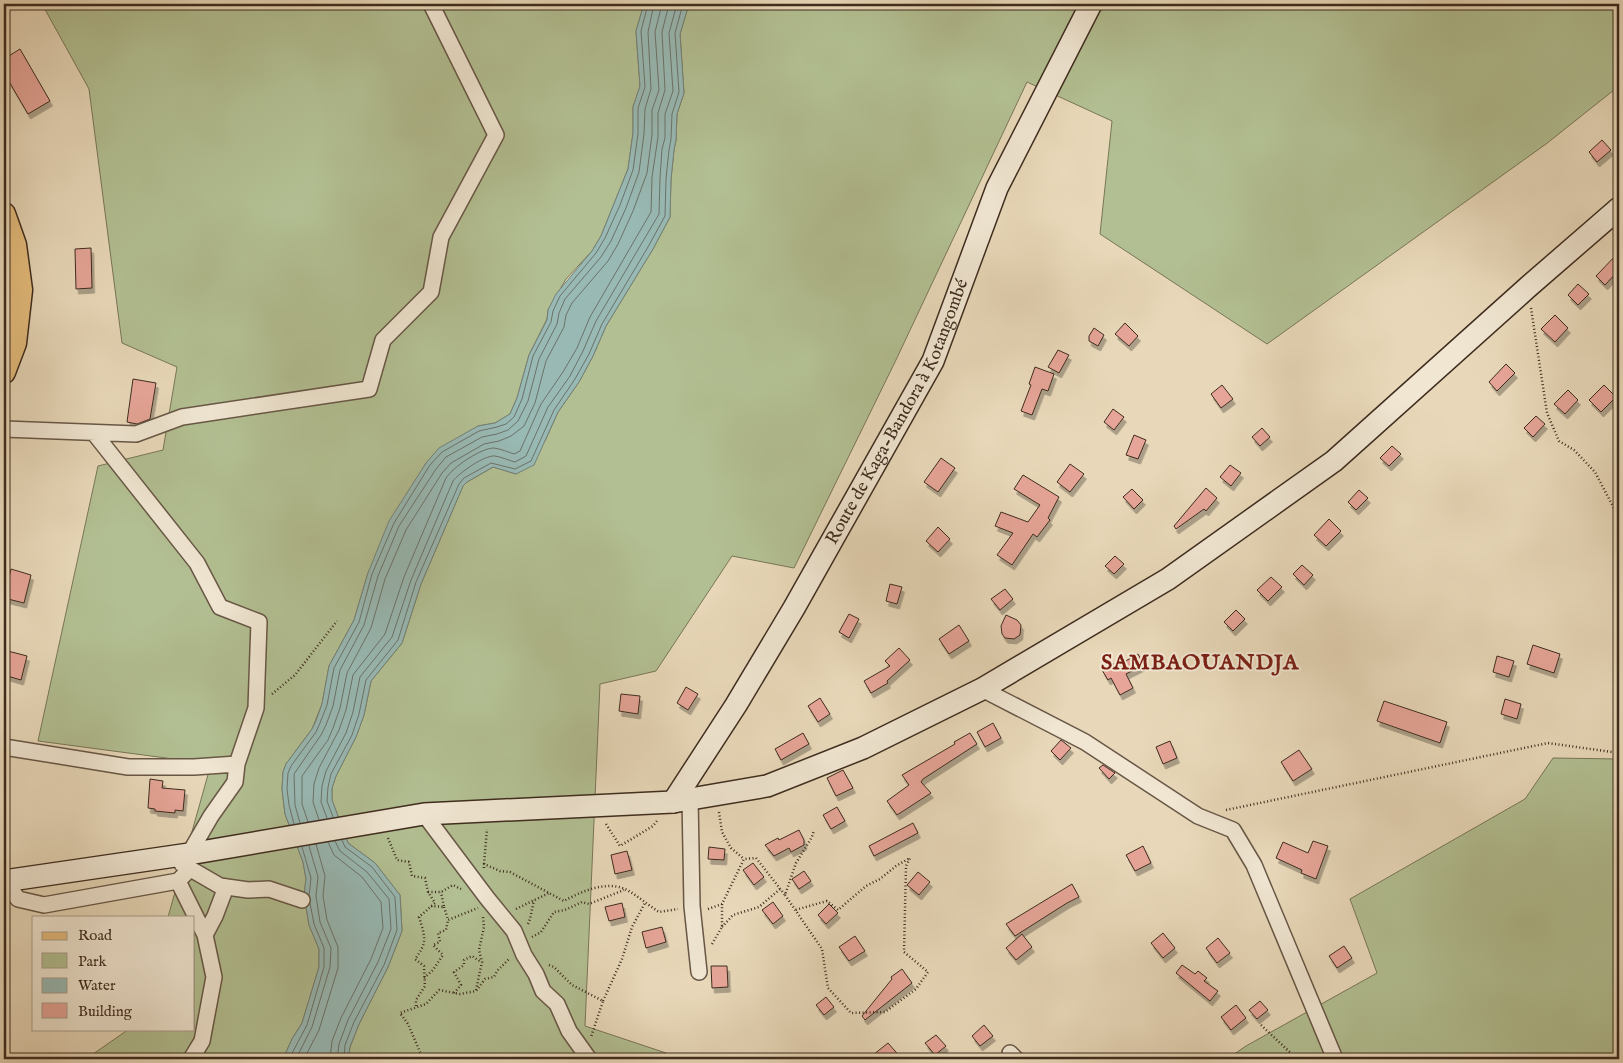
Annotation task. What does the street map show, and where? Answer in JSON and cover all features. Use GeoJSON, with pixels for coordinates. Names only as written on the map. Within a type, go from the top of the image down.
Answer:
{"type":"FeatureCollection","features":[{"type":"Feature","properties":{"kind":"main road","name":"Route de Kaga-Bandora à Kotangombé"},"geometry":{"type":"LineString","coordinates":[[682,800],[736,704],[794,608],[933,361],[997,188],[1091,4]]}},
{"type":"Feature","properties":{"kind":"main road"},"geometry":{"type":"LineString","coordinates":[[4,881],[183,860],[280,839],[424,814],[594,806],[718,796],[767,786],[863,748],[982,689],[1168,579],[1334,461],[1528,286],[1619,208]]}},
{"type":"Feature","properties":{"kind":"main road"},"geometry":{"type":"LineString","coordinates":[[4,214],[15,246],[21,290],[15,344],[4,372]]}},
{"type":"Feature","properties":{"kind":"street"},"geometry":{"type":"LineString","coordinates":[[4,430],[136,434],[182,417],[369,389],[384,340],[431,292],[441,237],[496,135],[430,4]]}},
{"type":"Feature","properties":{"kind":"street"},"geometry":{"type":"LineString","coordinates":[[94,433],[197,563],[220,607],[259,622],[256,708],[237,764],[234,782],[183,860],[178,881],[205,935],[214,977],[202,1041],[191,1059]]}},
{"type":"Feature","properties":{"kind":"street"},"geometry":{"type":"LineString","coordinates":[[982,689],[1085,742],[1198,816],[1233,830],[1254,865],[1335,1059]]}},
{"type":"Feature","properties":{"kind":"street"},"geometry":{"type":"LineString","coordinates":[[4,747],[128,767],[194,767],[237,764]]}},
{"type":"Feature","properties":{"kind":"street"},"geometry":{"type":"LineString","coordinates":[[682,800],[699,966]]}},
{"type":"Feature","properties":{"kind":"street"},"geometry":{"type":"LineString","coordinates":[[424,814],[517,936],[524,955],[536,974],[543,991],[557,1004],[569,1031],[589,1057]]}},
{"type":"Feature","properties":{"kind":"street"},"geometry":{"type":"LineString","coordinates":[[183,860],[220,886],[248,890],[269,889],[302,900]]}},
{"type":"Feature","properties":{"kind":"street"},"geometry":{"type":"LineString","coordinates":[[4,881],[18,899],[44,905],[178,881]]}},
{"type":"Feature","properties":{"kind":"street"},"geometry":{"type":"LineString","coordinates":[[205,935],[216,916],[226,887]]}},
{"type":"Feature","properties":{"kind":"path"},"geometry":{"type":"LineString","coordinates":[[1528,286],[1547,413],[1559,441],[1574,450],[1595,472],[1619,518]]}},
{"type":"Feature","properties":{"kind":"path"},"geometry":{"type":"LineString","coordinates":[[256,708],[295,674],[337,621]]}},
{"type":"Feature","properties":{"kind":"path"},"geometry":{"type":"LineString","coordinates":[[1198,816],[1548,743],[1619,753]]}},
{"type":"Feature","properties":{"kind":"path"},"geometry":{"type":"LineString","coordinates":[[718,796],[722,832],[731,848],[744,859],[756,858],[785,894],[795,910],[822,949],[828,988],[852,1013],[885,1012],[916,989],[928,972],[904,952],[906,866],[910,858],[896,866],[880,880],[866,886],[838,910],[827,901],[795,910]]}},
{"type":"Feature","properties":{"kind":"path"},"geometry":{"type":"LineString","coordinates":[[594,806],[620,846],[653,826],[682,800]]}},
{"type":"Feature","properties":{"kind":"path"},"geometry":{"type":"LineString","coordinates":[[428,892],[441,892],[454,885],[472,894],[484,894],[484,850],[490,811]]}},
{"type":"Feature","properties":{"kind":"path"},"geometry":{"type":"LineString","coordinates":[[381,821],[397,860],[409,862],[412,876],[425,878],[428,892],[435,903],[419,917],[424,934],[423,947],[415,958],[424,966],[424,986],[416,1000],[416,1006]]}},
{"type":"Feature","properties":{"kind":"path"},"geometry":{"type":"LineString","coordinates":[[785,894],[796,863],[812,837],[814,830]]}},
{"type":"Feature","properties":{"kind":"path"},"geometry":{"type":"LineString","coordinates":[[722,927],[722,904],[744,859]]}},
{"type":"Feature","properties":{"kind":"path"},"geometry":{"type":"LineString","coordinates":[[484,864],[500,872],[510,872],[564,901],[582,891],[609,886],[625,889],[659,912],[692,906],[709,909],[722,904]]}},
{"type":"Feature","properties":{"kind":"path"},"geometry":{"type":"LineString","coordinates":[[699,966],[722,927],[733,915],[759,907],[780,888]]}},
{"type":"Feature","properties":{"kind":"path"},"geometry":{"type":"LineString","coordinates":[[424,978],[433,970],[443,956],[433,945],[440,942],[438,932],[446,930],[448,920],[441,892]]}},
{"type":"Feature","properties":{"kind":"path"},"geometry":{"type":"LineString","coordinates":[[517,936],[524,930],[530,919],[534,900]]}},
{"type":"Feature","properties":{"kind":"path"},"geometry":{"type":"LineString","coordinates":[[589,1057],[591,1037],[603,1000],[622,959],[632,928],[645,903]]}},
{"type":"Feature","properties":{"kind":"path"},"geometry":{"type":"LineString","coordinates":[[431,906],[444,907]]}},
{"type":"Feature","properties":{"kind":"path"},"geometry":{"type":"LineString","coordinates":[[448,920],[481,907],[484,927],[479,950],[482,962],[476,992]]}},
{"type":"Feature","properties":{"kind":"path"},"geometry":{"type":"LineString","coordinates":[[524,955],[554,967],[572,985],[603,1000]]}},
{"type":"Feature","properties":{"kind":"path"},"geometry":{"type":"LineString","coordinates":[[454,993],[461,984],[454,972],[464,965],[464,960],[472,956],[482,962]]}},
{"type":"Feature","properties":{"kind":"path"},"geometry":{"type":"LineString","coordinates":[[412,1008],[400,1013],[408,1024],[423,1059]]}},
{"type":"Feature","properties":{"kind":"path"},"geometry":{"type":"LineString","coordinates":[[1261,1025],[1297,1059]]}},
{"type":"Feature","properties":{"kind":"green space"},"geometry":{"type":"Polygon","coordinates":[[[42,4],[644,4],[636,31],[640,86],[633,107],[633,133],[628,169],[601,236],[592,251],[566,279],[548,310],[547,319],[529,355],[517,398],[510,414],[495,423],[478,426],[426,463],[368,573],[354,620],[329,666],[322,704],[312,729],[286,764],[283,772],[282,789],[285,814],[303,862],[306,879],[304,895],[309,925],[319,949],[319,967],[302,1023],[283,1059],[86,1059],[128,1030],[195,1030],[195,916],[168,916],[211,764],[38,741],[98,466],[163,450],[177,367],[122,343],[89,89],[42,4]]]}},
{"type":"Feature","properties":{"kind":"green space"},"geometry":{"type":"Polygon","coordinates":[[[689,4],[1619,4],[1619,86],[1546,144],[1267,344],[1100,234],[1112,121],[1027,82],[895,362],[794,568],[732,556],[656,671],[600,684],[585,1026],[684,1059],[348,1059],[350,1047],[359,1024],[388,967],[402,931],[400,895],[375,863],[348,843],[332,800],[332,788],[356,737],[364,715],[371,681],[402,643],[421,584],[463,486],[493,467],[516,474],[545,441],[558,412],[579,382],[606,326],[653,249],[670,217],[671,179],[677,114],[684,93],[680,34],[689,4]]]}},
{"type":"Feature","properties":{"kind":"green space"},"geometry":{"type":"Polygon","coordinates":[[[1553,758],[1619,759],[1619,1059],[1227,1059],[1246,1046],[1377,973],[1350,899],[1525,799],[1553,758]]]}},
{"type":"Feature","properties":{"kind":"water"},"geometry":{"type":"Polygon","coordinates":[[[644,4],[689,4],[680,34],[684,93],[677,114],[671,179],[670,217],[653,249],[606,326],[579,382],[558,412],[534,465],[516,474],[493,467],[463,486],[421,584],[402,643],[371,681],[364,715],[356,737],[336,776],[332,788],[332,800],[348,843],[375,863],[400,895],[402,931],[388,967],[359,1024],[350,1047],[348,1059],[283,1059],[302,1023],[319,967],[319,949],[309,925],[304,895],[306,879],[303,862],[285,814],[282,789],[283,772],[286,764],[316,721],[322,704],[329,666],[354,620],[368,573],[389,521],[426,463],[439,448],[478,426],[495,423],[510,414],[517,398],[529,355],[547,320],[548,310],[556,294],[592,251],[601,236],[628,169],[633,133],[633,107],[640,86],[636,31],[644,4]]]}},
{"type":"Feature","properties":{"kind":"building"},"geometry":{"type":"Polygon","coordinates":[[[20,49],[50,101],[28,114],[4,73],[4,59],[20,49]]]}},
{"type":"Feature","properties":{"kind":"building"},"geometry":{"type":"Polygon","coordinates":[[[1602,140],[1611,150],[1597,162],[1589,152],[1602,140]]]}},
{"type":"Feature","properties":{"kind":"building"},"geometry":{"type":"Polygon","coordinates":[[[91,248],[92,288],[76,289],[75,249],[91,248]]]}},
{"type":"Feature","properties":{"kind":"building"},"geometry":{"type":"Polygon","coordinates":[[[1619,252],[1619,270],[1605,285],[1596,276],[1619,252]]]}},
{"type":"Feature","properties":{"kind":"building"},"geometry":{"type":"Polygon","coordinates":[[[1578,284],[1589,294],[1578,305],[1568,295],[1578,284]]]}},
{"type":"Feature","properties":{"kind":"building"},"geometry":{"type":"Polygon","coordinates":[[[1555,315],[1568,328],[1555,342],[1541,329],[1555,315]]]}},
{"type":"Feature","properties":{"kind":"building"},"geometry":{"type":"Polygon","coordinates":[[[1125,323],[1138,336],[1129,346],[1115,334],[1125,323]]]}},
{"type":"Feature","properties":{"kind":"building"},"geometry":{"type":"Polygon","coordinates":[[[1094,328],[1104,335],[1098,346],[1089,341],[1089,336],[1094,328]]]}},
{"type":"Feature","properties":{"kind":"building"},"geometry":{"type":"Polygon","coordinates":[[[1058,350],[1069,355],[1059,373],[1048,367],[1058,350]]]}},
{"type":"Feature","properties":{"kind":"building"},"geometry":{"type":"Polygon","coordinates":[[[1506,364],[1515,373],[1497,391],[1489,382],[1506,364]]]}},
{"type":"Feature","properties":{"kind":"building"},"geometry":{"type":"Polygon","coordinates":[[[1035,367],[1054,374],[1048,391],[1042,389],[1032,415],[1021,411],[1031,385],[1029,384],[1035,367]]]}},
{"type":"Feature","properties":{"kind":"building"},"geometry":{"type":"Polygon","coordinates":[[[133,379],[156,383],[150,419],[137,424],[127,422],[133,379]]]}},
{"type":"Feature","properties":{"kind":"building"},"geometry":{"type":"Polygon","coordinates":[[[1222,385],[1233,399],[1221,408],[1211,394],[1222,385]]]}},
{"type":"Feature","properties":{"kind":"building"},"geometry":{"type":"Polygon","coordinates":[[[1604,385],[1616,397],[1601,412],[1589,400],[1604,385]]]}},
{"type":"Feature","properties":{"kind":"building"},"geometry":{"type":"Polygon","coordinates":[[[1568,390],[1578,400],[1565,414],[1554,404],[1568,390]]]}},
{"type":"Feature","properties":{"kind":"building"},"geometry":{"type":"Polygon","coordinates":[[[1113,409],[1124,417],[1114,430],[1104,422],[1113,409]]]}},
{"type":"Feature","properties":{"kind":"building"},"geometry":{"type":"Polygon","coordinates":[[[1536,416],[1545,424],[1533,437],[1524,428],[1536,416]]]}},
{"type":"Feature","properties":{"kind":"building"},"geometry":{"type":"Polygon","coordinates":[[[1262,428],[1270,437],[1260,446],[1252,437],[1262,428]]]}},
{"type":"Feature","properties":{"kind":"building"},"geometry":{"type":"Polygon","coordinates":[[[1134,435],[1146,440],[1138,459],[1126,455],[1134,435]]]}},
{"type":"Feature","properties":{"kind":"building"},"geometry":{"type":"Polygon","coordinates":[[[1392,446],[1401,454],[1389,466],[1380,458],[1392,446]]]}},
{"type":"Feature","properties":{"kind":"building"},"geometry":{"type":"Polygon","coordinates":[[[941,458],[955,468],[938,492],[924,482],[941,458]]]}},
{"type":"Feature","properties":{"kind":"building"},"geometry":{"type":"Polygon","coordinates":[[[1070,464],[1084,474],[1070,492],[1057,482],[1070,464]]]}},
{"type":"Feature","properties":{"kind":"building"},"geometry":{"type":"Polygon","coordinates":[[[1230,465],[1241,473],[1231,486],[1220,477],[1230,465]]]}},
{"type":"Feature","properties":{"kind":"building"},"geometry":{"type":"Polygon","coordinates":[[[1023,475],[1059,497],[1048,518],[1050,520],[1037,537],[1033,534],[1012,565],[997,555],[1013,533],[995,526],[1001,512],[1028,522],[1040,505],[1014,489],[1023,475]]]}},
{"type":"Feature","properties":{"kind":"building"},"geometry":{"type":"Polygon","coordinates":[[[1206,488],[1217,498],[1206,511],[1204,509],[1176,529],[1174,526],[1206,488]]]}},
{"type":"Feature","properties":{"kind":"building"},"geometry":{"type":"Polygon","coordinates":[[[1132,489],[1143,500],[1134,509],[1123,497],[1132,489]]]}},
{"type":"Feature","properties":{"kind":"building"},"geometry":{"type":"Polygon","coordinates":[[[1359,490],[1368,498],[1356,510],[1348,502],[1359,490]]]}},
{"type":"Feature","properties":{"kind":"building"},"geometry":{"type":"Polygon","coordinates":[[[1329,519],[1341,531],[1326,546],[1314,535],[1329,519]]]}},
{"type":"Feature","properties":{"kind":"building"},"geometry":{"type":"Polygon","coordinates":[[[938,527],[950,539],[938,552],[926,541],[938,527]]]}},
{"type":"Feature","properties":{"kind":"building"},"geometry":{"type":"Polygon","coordinates":[[[1115,556],[1124,564],[1114,574],[1105,566],[1115,556]]]}},
{"type":"Feature","properties":{"kind":"building"},"geometry":{"type":"Polygon","coordinates":[[[1302,565],[1313,575],[1304,585],[1293,574],[1302,565]]]}},
{"type":"Feature","properties":{"kind":"building"},"geometry":{"type":"Polygon","coordinates":[[[11,569],[31,575],[24,603],[4,598],[11,569]]]}},
{"type":"Feature","properties":{"kind":"building"},"geometry":{"type":"Polygon","coordinates":[[[1271,577],[1282,587],[1268,601],[1257,590],[1271,577]]]}},
{"type":"Feature","properties":{"kind":"building"},"geometry":{"type":"Polygon","coordinates":[[[890,584],[902,587],[897,604],[886,601],[890,584]]]}},
{"type":"Feature","properties":{"kind":"building"},"geometry":{"type":"Polygon","coordinates":[[[1005,589],[1013,599],[1000,610],[991,599],[1005,589]]]}},
{"type":"Feature","properties":{"kind":"building"},"geometry":{"type":"Polygon","coordinates":[[[1236,610],[1245,619],[1233,631],[1224,622],[1236,610]]]}},
{"type":"Feature","properties":{"kind":"building"},"geometry":{"type":"Polygon","coordinates":[[[849,614],[859,619],[849,638],[839,632],[849,614]]]}},
{"type":"Feature","properties":{"kind":"building"},"geometry":{"type":"Polygon","coordinates":[[[1006,615],[1017,620],[1021,625],[1020,635],[1014,639],[1005,638],[1002,634],[1001,626],[1006,615]]]}},
{"type":"Feature","properties":{"kind":"building"},"geometry":{"type":"Polygon","coordinates":[[[959,625],[969,641],[949,654],[939,639],[959,625]]]}},
{"type":"Feature","properties":{"kind":"building"},"geometry":{"type":"Polygon","coordinates":[[[1533,645],[1560,654],[1554,673],[1527,664],[1533,645]]]}},
{"type":"Feature","properties":{"kind":"building"},"geometry":{"type":"Polygon","coordinates":[[[899,648],[910,660],[887,681],[888,683],[871,693],[864,681],[890,666],[885,661],[899,648]]]}},
{"type":"Feature","properties":{"kind":"building"},"geometry":{"type":"Polygon","coordinates":[[[4,650],[27,656],[21,680],[4,675],[4,650]]]}},
{"type":"Feature","properties":{"kind":"building"},"geometry":{"type":"Polygon","coordinates":[[[1138,654],[1144,665],[1126,674],[1133,688],[1120,695],[1111,678],[1108,680],[1102,670],[1113,663],[1115,667],[1138,654]]]}},
{"type":"Feature","properties":{"kind":"building"},"geometry":{"type":"Polygon","coordinates":[[[1497,656],[1514,661],[1509,677],[1493,672],[1497,656]]]}},
{"type":"Feature","properties":{"kind":"building"},"geometry":{"type":"Polygon","coordinates":[[[686,687],[698,694],[688,710],[677,703],[686,687]]]}},
{"type":"Feature","properties":{"kind":"building"},"geometry":{"type":"Polygon","coordinates":[[[621,694],[640,696],[638,714],[619,711],[621,694]]]}},
{"type":"Feature","properties":{"kind":"building"},"geometry":{"type":"Polygon","coordinates":[[[820,698],[830,714],[818,722],[808,706],[820,698]]]}},
{"type":"Feature","properties":{"kind":"building"},"geometry":{"type":"Polygon","coordinates":[[[1505,699],[1521,704],[1517,719],[1501,714],[1505,699]]]}},
{"type":"Feature","properties":{"kind":"building"},"geometry":{"type":"Polygon","coordinates":[[[1384,701],[1447,722],[1440,743],[1377,721],[1384,701]]]}},
{"type":"Feature","properties":{"kind":"building"},"geometry":{"type":"Polygon","coordinates":[[[993,723],[1001,738],[985,747],[977,732],[993,723]]]}},
{"type":"Feature","properties":{"kind":"building"},"geometry":{"type":"Polygon","coordinates":[[[803,733],[809,744],[781,760],[775,749],[803,733]]]}},
{"type":"Feature","properties":{"kind":"building"},"geometry":{"type":"Polygon","coordinates":[[[970,733],[977,744],[923,779],[921,782],[931,793],[897,815],[887,801],[909,785],[902,775],[970,733]]]}},
{"type":"Feature","properties":{"kind":"building"},"geometry":{"type":"Polygon","coordinates":[[[1061,740],[1071,748],[1060,760],[1051,751],[1061,740]]]}},
{"type":"Feature","properties":{"kind":"building"},"geometry":{"type":"Polygon","coordinates":[[[1170,741],[1177,758],[1163,764],[1156,747],[1170,741]]]}},
{"type":"Feature","properties":{"kind":"building"},"geometry":{"type":"Polygon","coordinates":[[[1299,750],[1312,769],[1293,781],[1281,762],[1299,750]]]}},
{"type":"Feature","properties":{"kind":"building"},"geometry":{"type":"Polygon","coordinates":[[[1103,765],[1115,773],[1109,779],[1099,768],[1103,765]]]}},
{"type":"Feature","properties":{"kind":"building"},"geometry":{"type":"Polygon","coordinates":[[[843,770],[853,788],[836,796],[827,778],[843,770]]]}},
{"type":"Feature","properties":{"kind":"building"},"geometry":{"type":"Polygon","coordinates":[[[150,779],[163,781],[162,788],[185,790],[183,811],[175,810],[175,813],[155,811],[155,809],[148,808],[150,779]]]}},
{"type":"Feature","properties":{"kind":"building"},"geometry":{"type":"Polygon","coordinates":[[[837,807],[845,821],[831,829],[823,815],[837,807]]]}},
{"type":"Feature","properties":{"kind":"building"},"geometry":{"type":"Polygon","coordinates":[[[913,823],[918,833],[874,856],[869,846],[913,823]]]}},
{"type":"Feature","properties":{"kind":"building"},"geometry":{"type":"Polygon","coordinates":[[[799,830],[804,840],[804,845],[791,852],[789,848],[774,856],[765,845],[778,838],[779,840],[799,830]]]}},
{"type":"Feature","properties":{"kind":"building"},"geometry":{"type":"Polygon","coordinates":[[[1313,841],[1328,846],[1316,879],[1301,873],[1302,870],[1276,858],[1283,842],[1308,853],[1313,841]]]}},
{"type":"Feature","properties":{"kind":"building"},"geometry":{"type":"Polygon","coordinates":[[[1143,846],[1151,863],[1135,871],[1126,855],[1143,846]]]}},
{"type":"Feature","properties":{"kind":"building"},"geometry":{"type":"Polygon","coordinates":[[[709,847],[725,849],[724,860],[708,859],[709,847]]]}},
{"type":"Feature","properties":{"kind":"building"},"geometry":{"type":"Polygon","coordinates":[[[627,851],[632,870],[615,874],[611,855],[627,851]]]}},
{"type":"Feature","properties":{"kind":"building"},"geometry":{"type":"Polygon","coordinates":[[[753,863],[764,877],[754,885],[743,870],[753,863]]]}},
{"type":"Feature","properties":{"kind":"building"},"geometry":{"type":"Polygon","coordinates":[[[804,871],[811,881],[799,889],[792,879],[804,871]]]}},
{"type":"Feature","properties":{"kind":"building"},"geometry":{"type":"Polygon","coordinates":[[[918,872],[930,882],[919,895],[907,885],[918,872]]]}},
{"type":"Feature","properties":{"kind":"building"},"geometry":{"type":"Polygon","coordinates":[[[1072,884],[1079,897],[1015,936],[1006,924],[1072,884]]]}},
{"type":"Feature","properties":{"kind":"building"},"geometry":{"type":"Polygon","coordinates":[[[773,902],[783,916],[773,924],[762,910],[773,902]]]}},
{"type":"Feature","properties":{"kind":"building"},"geometry":{"type":"Polygon","coordinates":[[[622,903],[625,917],[609,921],[605,907],[622,903]]]}},
{"type":"Feature","properties":{"kind":"building"},"geometry":{"type":"Polygon","coordinates":[[[829,904],[838,913],[826,924],[818,915],[829,904]]]}},
{"type":"Feature","properties":{"kind":"building"},"geometry":{"type":"Polygon","coordinates":[[[662,927],[666,942],[646,948],[642,932],[662,927]]]}},
{"type":"Feature","properties":{"kind":"building"},"geometry":{"type":"Polygon","coordinates":[[[1163,933],[1175,948],[1163,958],[1151,943],[1163,933]]]}},
{"type":"Feature","properties":{"kind":"building"},"geometry":{"type":"Polygon","coordinates":[[[1022,934],[1032,947],[1016,960],[1006,948],[1022,934]]]}},
{"type":"Feature","properties":{"kind":"building"},"geometry":{"type":"Polygon","coordinates":[[[855,936],[865,951],[849,961],[839,947],[855,936]]]}},
{"type":"Feature","properties":{"kind":"building"},"geometry":{"type":"Polygon","coordinates":[[[1218,938],[1230,953],[1217,963],[1206,948],[1218,938]]]}},
{"type":"Feature","properties":{"kind":"building"},"geometry":{"type":"Polygon","coordinates":[[[1344,946],[1352,958],[1337,968],[1329,956],[1344,946]]]}},
{"type":"Feature","properties":{"kind":"building"},"geometry":{"type":"Polygon","coordinates":[[[1182,965],[1195,974],[1198,971],[1207,978],[1204,981],[1218,991],[1210,1001],[1176,973],[1182,965]]]}},
{"type":"Feature","properties":{"kind":"building"},"geometry":{"type":"Polygon","coordinates":[[[711,966],[727,966],[728,987],[712,988],[711,966]]]}},
{"type":"Feature","properties":{"kind":"building"},"geometry":{"type":"Polygon","coordinates":[[[902,969],[912,983],[865,1020],[862,1016],[892,979],[891,977],[902,969]]]}},
{"type":"Feature","properties":{"kind":"building"},"geometry":{"type":"Polygon","coordinates":[[[826,997],[834,1007],[824,1015],[816,1005],[826,997]]]}},
{"type":"Feature","properties":{"kind":"building"},"geometry":{"type":"Polygon","coordinates":[[[1260,1001],[1268,1010],[1257,1019],[1249,1010],[1260,1001]]]}},
{"type":"Feature","properties":{"kind":"building"},"geometry":{"type":"Polygon","coordinates":[[[1236,1005],[1246,1018],[1231,1030],[1221,1017],[1236,1005]]]}},
{"type":"Feature","properties":{"kind":"building"},"geometry":{"type":"Polygon","coordinates":[[[984,1025],[993,1036],[980,1046],[972,1036],[984,1025]]]}},
{"type":"Feature","properties":{"kind":"building"},"geometry":{"type":"Polygon","coordinates":[[[936,1035],[946,1046],[935,1055],[925,1043],[936,1035]]]}},
{"type":"Feature","properties":{"kind":"building"},"geometry":{"type":"Polygon","coordinates":[[[888,1043],[902,1059],[868,1059],[888,1043]]]}},
{"type":"Feature","properties":{"kind":"district","name":"SAMBAOUANDJA"},"geometry":{"type":"Point","coordinates":[1200,663]}}]}
